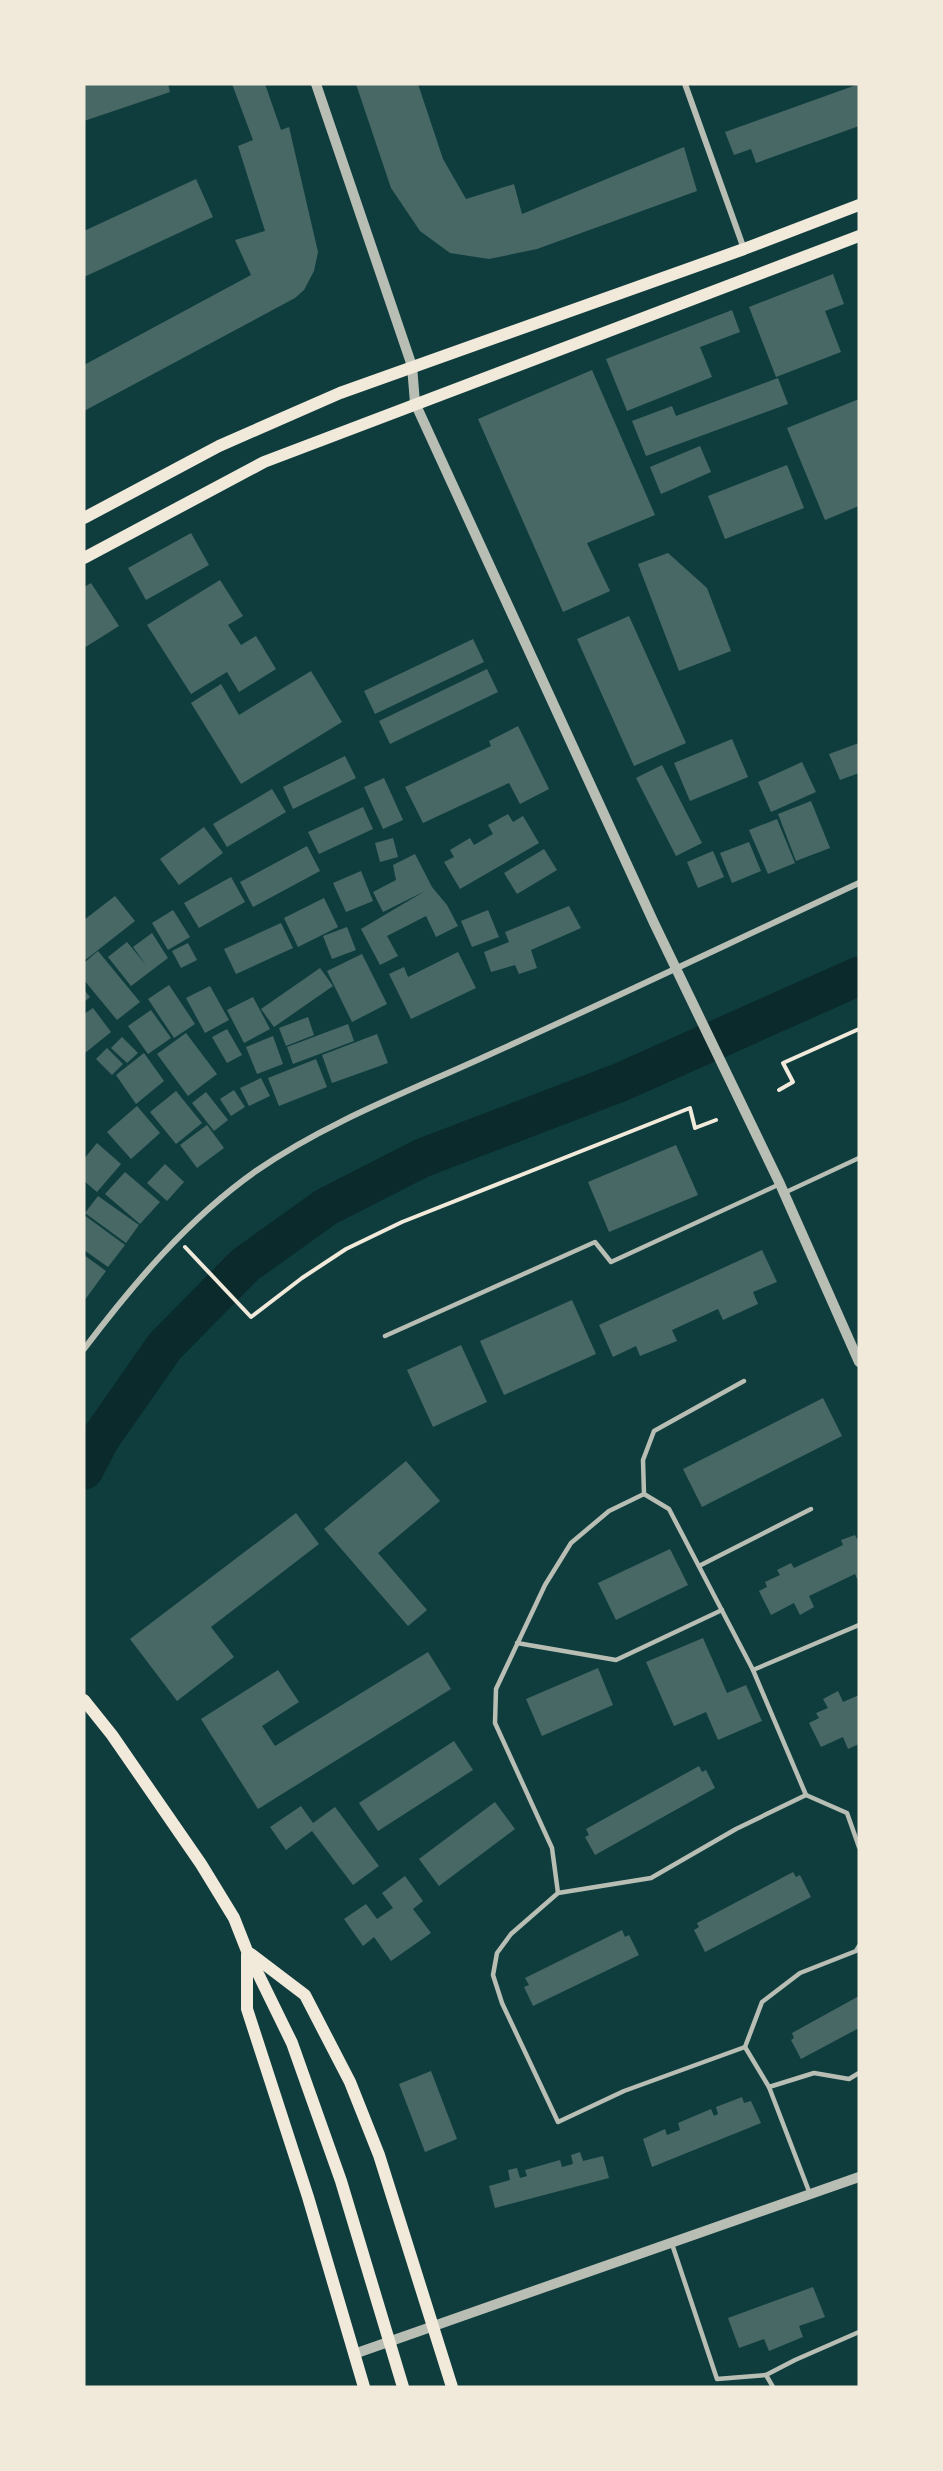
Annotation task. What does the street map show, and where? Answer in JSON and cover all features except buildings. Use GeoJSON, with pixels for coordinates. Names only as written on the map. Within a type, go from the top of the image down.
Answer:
{"type":"FeatureCollection","features":[{"type":"Feature","properties":{"kind":"main road"},"geometry":{"type":"LineString","coordinates":[[84,518],[219,446],[340,393],[744,249],[859,205]]}},
{"type":"Feature","properties":{"kind":"main road"},"geometry":{"type":"LineString","coordinates":[[84,558],[264,462],[859,236]]}},
{"type":"Feature","properties":{"kind":"main road"},"geometry":{"type":"LineString","coordinates":[[84,1700],[112,1735],[201,1864],[234,1918],[247,1951],[292,2043],[341,2181],[403,2387]]}},
{"type":"Feature","properties":{"kind":"main road"},"geometry":{"type":"LineString","coordinates":[[247,1951],[305,1995],[350,2082],[380,2155],[452,2387]]}},
{"type":"Feature","properties":{"kind":"main road"},"geometry":{"type":"LineString","coordinates":[[247,1951],[247,2009],[308,2197],[364,2387]]}},
{"type":"Feature","properties":{"kind":"street"},"geometry":{"type":"LineString","coordinates":[[316,84],[412,366],[415,404],[654,923],[782,1189],[859,1362]]}},
{"type":"Feature","properties":{"kind":"street"},"geometry":{"type":"LineString","coordinates":[[685,84],[744,249]]}},
{"type":"Feature","properties":{"kind":"street"},"geometry":{"type":"LineString","coordinates":[[84,1349],[117,1306],[176,1238],[256,1171],[304,1141],[374,1106],[859,883]]}},
{"type":"Feature","properties":{"kind":"street"},"geometry":{"type":"LineString","coordinates":[[354,2354],[859,2177]]}},
{"type":"Feature","properties":{"kind":"lane"},"geometry":{"type":"LineString","coordinates":[[385,1336],[596,1242],[611,1262],[859,1158]]}},
{"type":"Feature","properties":{"kind":"lane"},"geometry":{"type":"LineString","coordinates":[[644,1494],[643,1460],[654,1431],[744,1381]]}},
{"type":"Feature","properties":{"kind":"lane"},"geometry":{"type":"LineString","coordinates":[[644,1494],[669,1509],[753,1670],[806,1796],[847,1812],[859,1846]]}},
{"type":"Feature","properties":{"kind":"lane"},"geometry":{"type":"LineString","coordinates":[[558,1893],[552,1848],[495,1723],[496,1689],[545,1585],[571,1543],[609,1511],[644,1494]]}},
{"type":"Feature","properties":{"kind":"lane"},"geometry":{"type":"LineString","coordinates":[[699,1566],[811,1509]]}},
{"type":"Feature","properties":{"kind":"lane"},"geometry":{"type":"LineString","coordinates":[[518,1643],[616,1660],[722,1610]]}},
{"type":"Feature","properties":{"kind":"lane"},"geometry":{"type":"LineString","coordinates":[[753,1670],[859,1625]]}},
{"type":"Feature","properties":{"kind":"lane"},"geometry":{"type":"LineString","coordinates":[[806,1796],[736,1829],[651,1878],[558,1893],[511,1934],[497,1953],[493,1975],[502,2003],[558,2122],[624,2091],[745,2047],[762,2002],[800,1973],[856,1951],[859,1946]]}},
{"type":"Feature","properties":{"kind":"lane"},"geometry":{"type":"LineString","coordinates":[[745,2047],[769,2087],[810,2194]]}},
{"type":"Feature","properties":{"kind":"lane"},"geometry":{"type":"LineString","coordinates":[[769,2087],[814,2073],[849,2079],[859,2073]]}},
{"type":"Feature","properties":{"kind":"lane"},"geometry":{"type":"LineString","coordinates":[[671,2243],[717,2379],[766,2375],[859,2332]]}},
{"type":"Feature","properties":{"kind":"lane"},"geometry":{"type":"LineString","coordinates":[[766,2375],[773,2387]]}},
{"type":"Feature","properties":{"kind":"path"},"geometry":{"type":"LineString","coordinates":[[779,1090],[793,1082],[783,1063],[859,1029]]}},
{"type":"Feature","properties":{"kind":"path"},"geometry":{"type":"LineString","coordinates":[[176,1238],[251,1317],[302,1278],[346,1249],[411,1218],[690,1108],[696,1128],[716,1120]]}},
{"type":"Feature","properties":{"kind":"waterway"},"geometry":{"type":"LineString","coordinates":[[84,1470],[100,1439],[165,1346],[245,1265],[326,1207],[422,1158],[621,1082],[859,976]]}}]}
